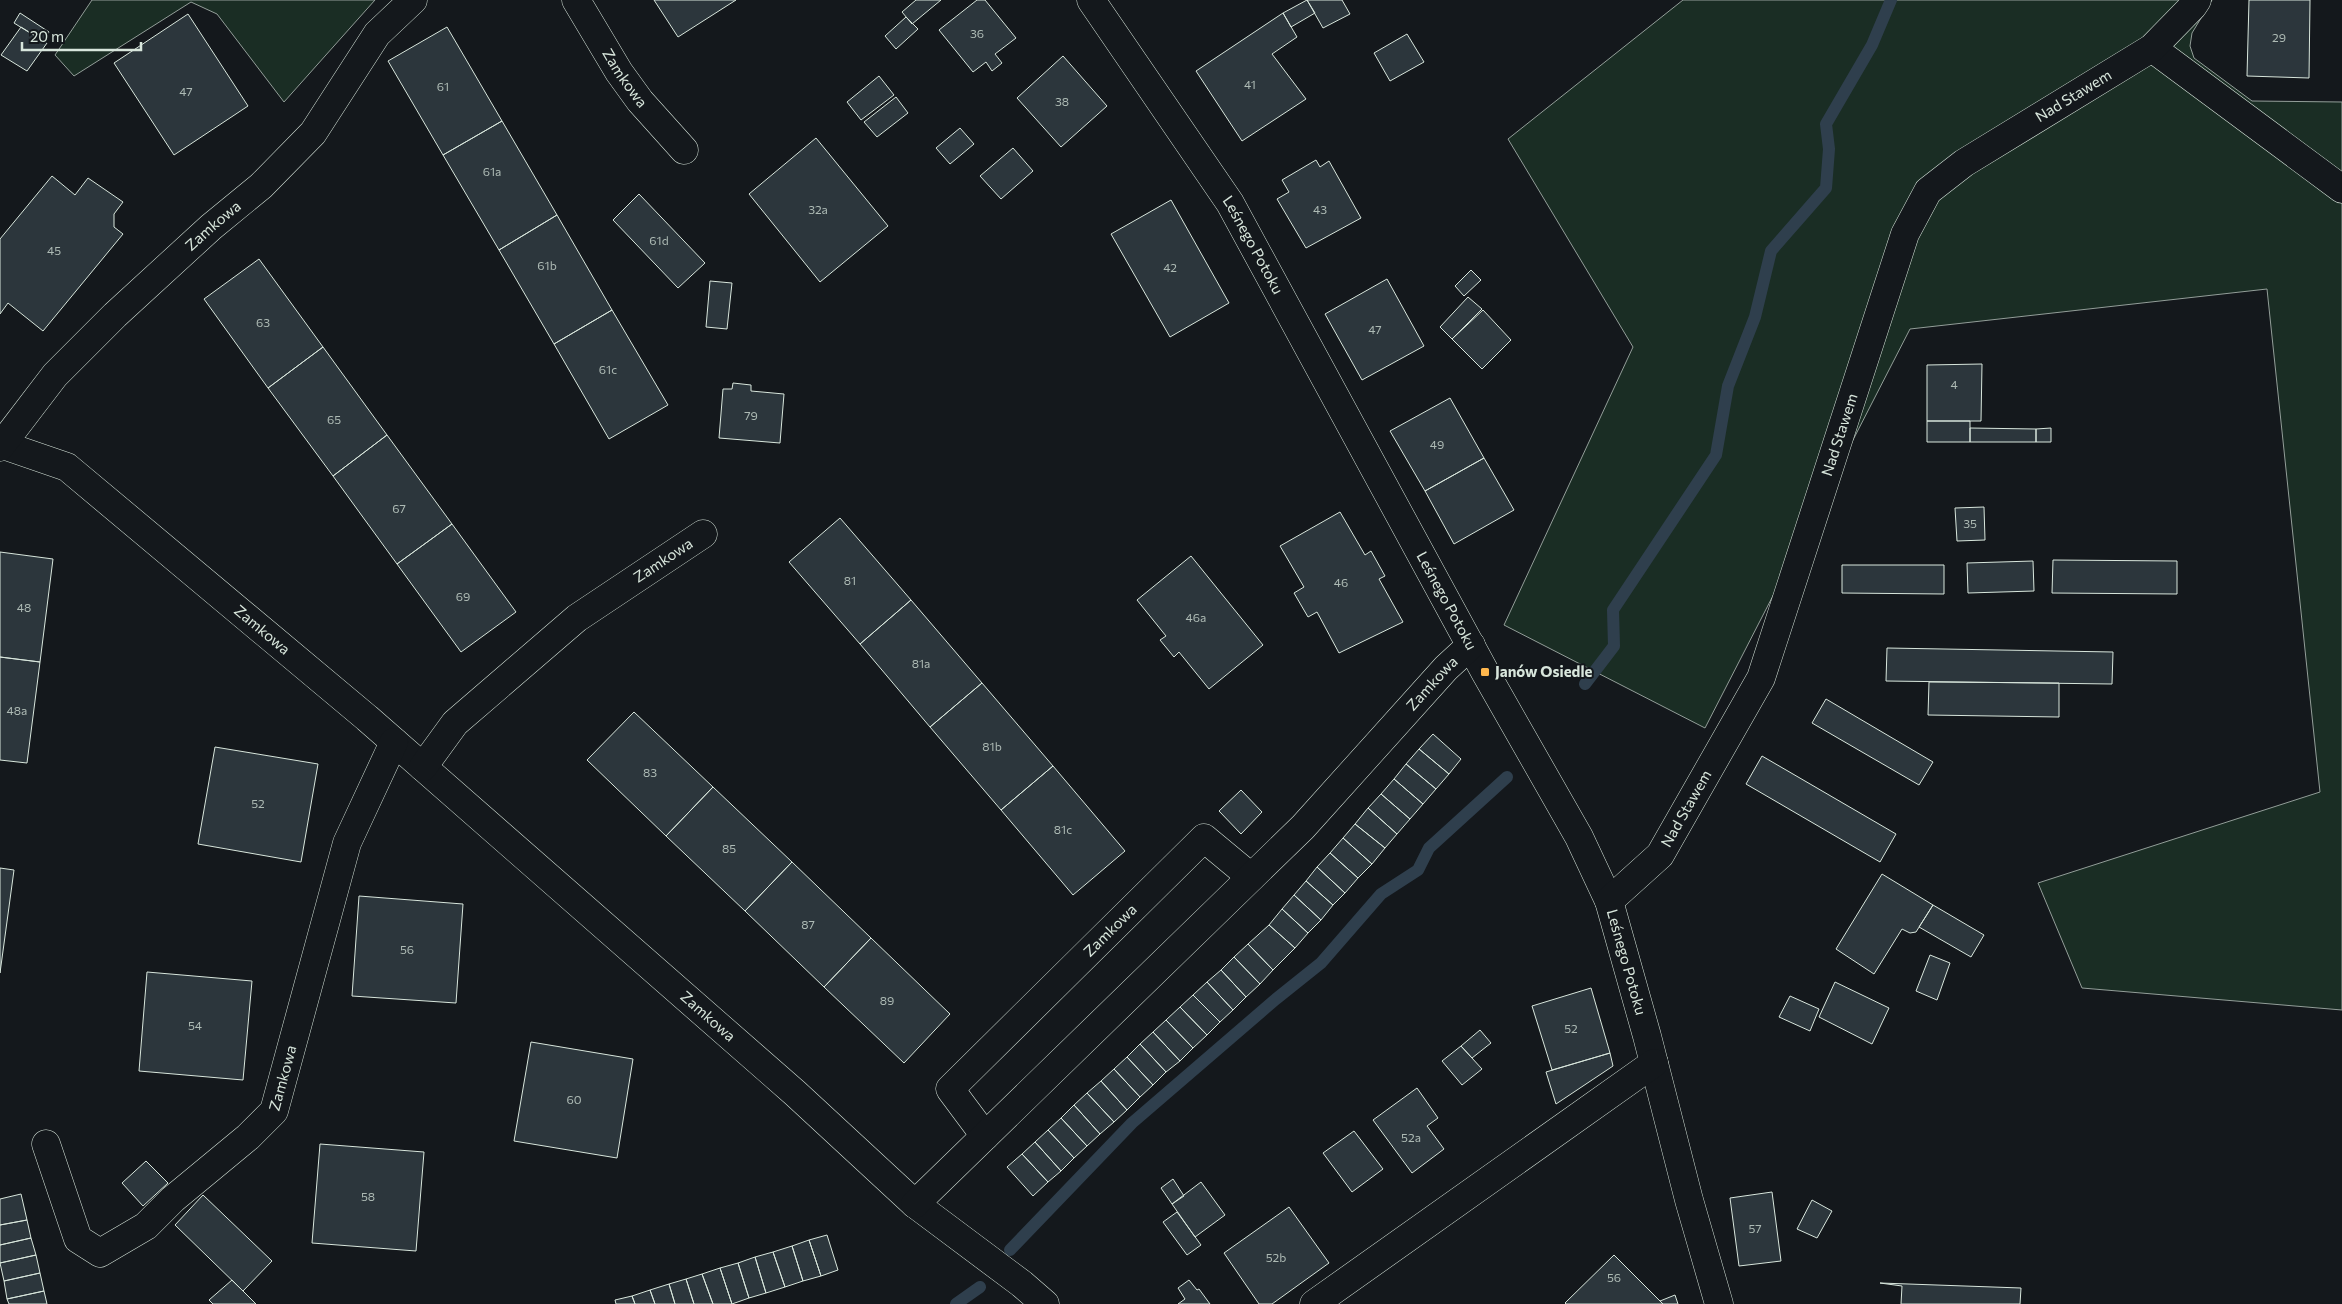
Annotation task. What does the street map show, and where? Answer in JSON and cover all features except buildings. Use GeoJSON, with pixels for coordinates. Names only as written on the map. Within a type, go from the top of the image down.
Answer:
{"type":"FeatureCollection","features":[{"type":"Feature","properties":{"kind":"street","name":"Zamkowa"},"geometry":{"type":"LineString","coordinates":[[413,0],[377,34],[313,133],[261,186],[211,227],[115,315],[55,375],[1,445],[67,467],[394,742],[795,1094],[914,1204],[1303,827],[1446,668],[1471,645]]}},
{"type":"Feature","properties":{"kind":"street","name":"Zamkowa"},"geometry":{"type":"LineString","coordinates":[[576,0],[619,72],[640,101],[684,150]]}},
{"type":"Feature","properties":{"kind":"street","name":"Leśnego Potoku"},"geometry":{"type":"LineString","coordinates":[[1092,0],[1230,203],[1471,645],[1570,819],[1609,900],[1689,1200],[1719,1304]]}},
{"type":"Feature","properties":{"kind":"street","name":"Nad Stawem"},"geometry":{"type":"LineString","coordinates":[[1609,900],[1660,855],[1761,678],[1905,234],[1928,192],[1964,162],[2152,48],[2194,6],[2197,0]]}},
{"type":"Feature","properties":{"kind":"street"},"geometry":{"type":"LineString","coordinates":[[2152,48],[2342,189]]}},
{"type":"Feature","properties":{"kind":"street","name":"Zamkowa"},"geometry":{"type":"LineString","coordinates":[[423,768],[455,723],[577,618],[703,534]]}},
{"type":"Feature","properties":{"kind":"street","name":"Zamkowa"},"geometry":{"type":"LineString","coordinates":[[46,1144],[78,1239],[100,1253],[146,1226],[248,1137],[274,1110],[347,844],[394,742]]}},
{"type":"Feature","properties":{"kind":"street","name":"Zamkowa"},"geometry":{"type":"LineString","coordinates":[[985,1136],[950,1089],[1204,838],[1251,877]]}},
{"type":"Feature","properties":{"kind":"street"},"geometry":{"type":"LineString","coordinates":[[1314,1304],[1654,1063]]}},
{"type":"Feature","properties":{"kind":"street"},"geometry":{"type":"LineString","coordinates":[[914,1204],[1022,1284],[1045,1304]]}},
{"type":"Feature","properties":{"kind":"green space"},"geometry":{"type":"Polygon","coordinates":[[[92,0],[375,0],[284,102],[217,14],[191,2],[74,76],[55,55],[92,0]]]}},
{"type":"Feature","properties":{"kind":"green space"},"geometry":{"type":"Polygon","coordinates":[[[1683,0],[2212,0],[2192,33],[2190,46],[2194,58],[2252,101],[2342,102],[2342,1010],[2082,988],[2038,883],[2320,792],[2267,289],[1910,329],[1705,728],[1504,625],[1633,347],[1508,139],[1683,0]]]}},
{"type":"Feature","properties":{"kind":"waterway"},"geometry":{"type":"LineString","coordinates":[[1585,684],[1614,646],[1613,610],[1716,455],[1728,386],[1755,317],[1771,251],[1826,188],[1829,149],[1826,124],[1872,45],[1891,0]]}},
{"type":"Feature","properties":{"kind":"waterway"},"geometry":{"type":"LineString","coordinates":[[1010,1250],[1132,1123],[1276,999],[1321,963],[1381,894],[1418,870],[1429,848],[1507,777]]}},
{"type":"Feature","properties":{"kind":"waterway"},"geometry":{"type":"LineString","coordinates":[[956,1304],[980,1287]]}},
{"type":"Feature","properties":{"kind":"place","name":"Janów Osiedle"},"geometry":{"type":"Point","coordinates":[1485,672]}}]}
